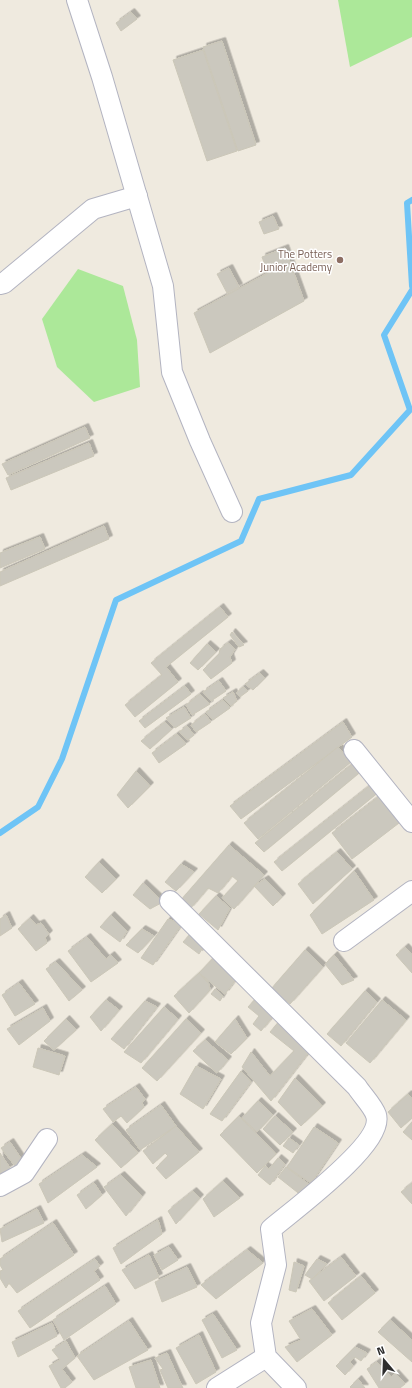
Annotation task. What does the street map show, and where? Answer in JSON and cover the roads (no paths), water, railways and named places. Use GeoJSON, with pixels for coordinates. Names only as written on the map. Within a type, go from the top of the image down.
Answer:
{"type":"FeatureCollection","features":[{"type":"Feature","properties":{"kind":"street"},"geometry":{"type":"LineString","coordinates":[[77,0],[102,77],[163,286],[172,372],[200,441],[232,512]]}},
{"type":"Feature","properties":{"kind":"street"},"geometry":{"type":"LineString","coordinates":[[0,284],[4,283],[34,260],[94,209],[137,196]]}},
{"type":"Feature","properties":{"kind":"street"},"geometry":{"type":"LineString","coordinates":[[354,750],[412,822]]}},
{"type":"Feature","properties":{"kind":"street"},"geometry":{"type":"LineString","coordinates":[[344,941],[412,891]]}},
{"type":"Feature","properties":{"kind":"street"},"geometry":{"type":"LineString","coordinates":[[170,901],[357,1087],[376,1115],[376,1129],[367,1142],[345,1167],[271,1229],[276,1265],[261,1323],[266,1357],[296,1388]]}},
{"type":"Feature","properties":{"kind":"street"},"geometry":{"type":"LineString","coordinates":[[0,1186],[24,1174],[47,1139]]}},
{"type":"Feature","properties":{"kind":"street"},"geometry":{"type":"LineString","coordinates":[[217,1388],[266,1357]]}},
{"type":"Feature","properties":{"kind":"waterway"},"geometry":{"type":"LineString","coordinates":[[412,200],[407,203],[412,286]]}},
{"type":"Feature","properties":{"kind":"waterway"},"geometry":{"type":"LineString","coordinates":[[0,833],[38,807],[62,759],[116,600],[241,541],[259,499],[351,475],[410,410],[384,335],[412,290]]}},
{"type":"Feature","properties":{"kind":"place","name":"The Potters Junior Academy"},"geometry":{"type":"Point","coordinates":[340,260]}}]}
